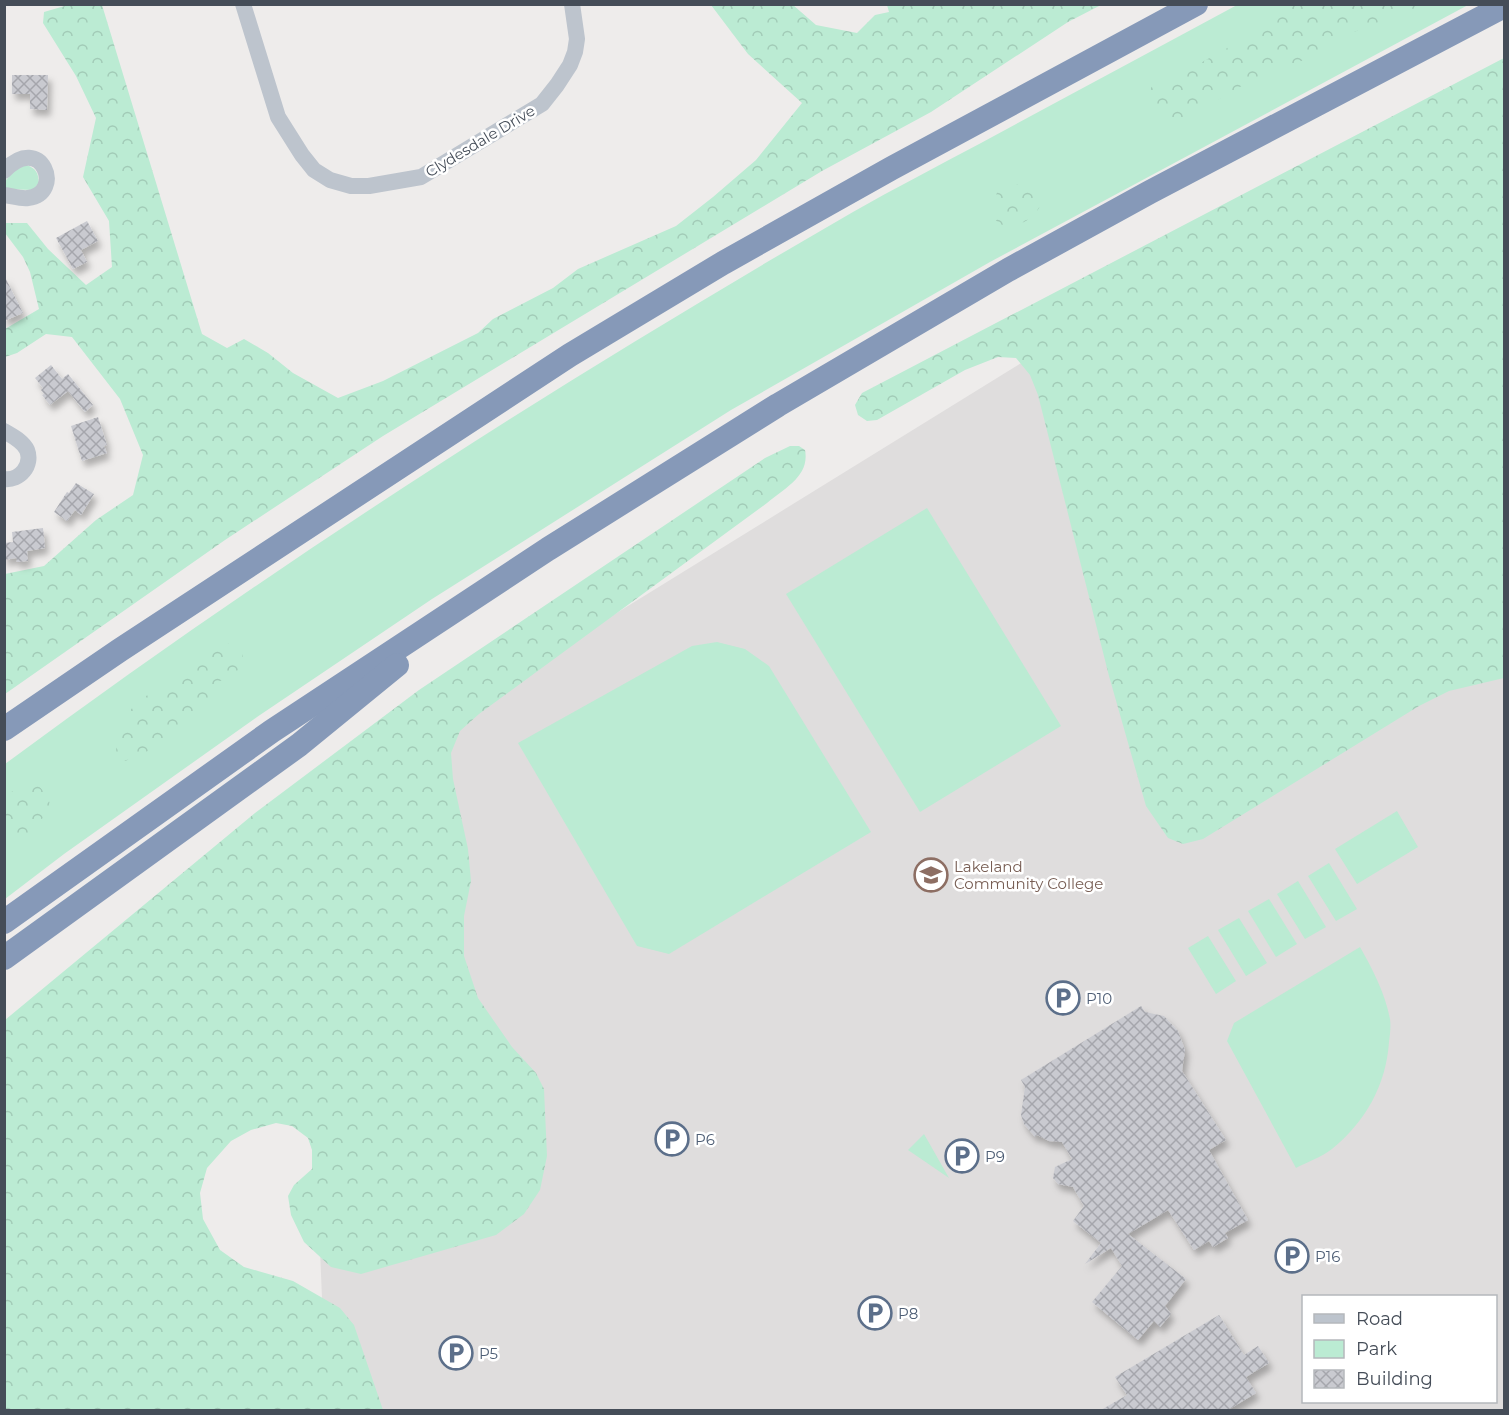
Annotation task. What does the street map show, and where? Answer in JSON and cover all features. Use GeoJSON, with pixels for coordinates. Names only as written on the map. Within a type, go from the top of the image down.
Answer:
{"type":"FeatureCollection","features":[{"type":"Feature","properties":{"kind":"highway"},"geometry":{"type":"LineString","coordinates":[[4,729],[120,650],[570,355],[723,263],[892,168],[1196,4]]}},
{"type":"Feature","properties":{"kind":"highway"},"geometry":{"type":"LineString","coordinates":[[4,922],[272,731],[548,549],[778,405],[1008,270],[1150,192],[1504,6]]}},
{"type":"Feature","properties":{"kind":"highway"},"geometry":{"type":"LineString","coordinates":[[4,958],[299,745],[494,586]]}},
{"type":"Feature","properties":{"kind":"highway"},"geometry":{"type":"LineString","coordinates":[[4,738],[120,650]]}},
{"type":"Feature","properties":{"kind":"street","name":"Clydesdale Drive"},"geometry":{"type":"LineString","coordinates":[[243,4],[278,117],[302,155],[314,170],[330,180],[351,186],[369,186],[421,177],[542,104],[562,78],[575,52],[577,39],[572,4]]}},
{"type":"Feature","properties":{"kind":"street"},"geometry":{"type":"LineString","coordinates":[[4,171],[19,159],[27,157],[42,163],[48,179],[41,193],[29,198],[4,195]]}},
{"type":"Feature","properties":{"kind":"street"},"geometry":{"type":"LineString","coordinates":[[4,431],[22,442],[29,458],[23,472],[17,478],[4,479]]}},
{"type":"Feature","properties":{"kind":"shaded area","name":"Lakeland Community College"},"geometry":{"type":"Polygon","coordinates":[[[1282,202],[1504,326],[1504,1410],[203,1410],[322,1298],[310,1006],[406,743],[1282,202]]]}},
{"type":"Feature","properties":{"kind":"green space"},"geometry":{"type":"Polygon","coordinates":[[[68,5],[102,5],[202,334],[227,348],[244,339],[268,353],[293,373],[338,398],[383,381],[478,333],[493,319],[553,288],[578,269],[676,226],[756,160],[802,103],[748,54],[711,5],[793,5],[816,25],[857,33],[875,15],[889,12],[887,5],[1101,5],[1068,22],[931,112],[822,171],[383,436],[225,540],[5,694],[5,574],[44,566],[96,520],[133,495],[143,455],[120,399],[72,337],[46,334],[17,353],[5,357],[5,329],[39,309],[30,272],[23,257],[5,233],[5,223],[27,223],[48,249],[86,285],[112,267],[109,221],[83,177],[96,118],[76,76],[43,23],[44,12],[68,5]]]}},
{"type":"Feature","properties":{"kind":"green space"},"geometry":{"type":"Polygon","coordinates":[[[1237,5],[1468,5],[990,262],[731,410],[432,599],[257,717],[64,854],[5,899],[5,764],[211,617],[316,546],[421,476],[635,341],[869,203],[1237,5]]]}},
{"type":"Feature","properties":{"kind":"green space"},"geometry":{"type":"Polygon","coordinates":[[[1295,5],[1423,5],[1390,15],[1372,26],[1344,35],[1329,44],[1317,56],[1264,73],[1195,113],[1173,121],[1163,120],[1148,104],[1147,93],[1154,84],[1188,70],[1256,32],[1270,18],[1295,5]]]}},
{"type":"Feature","properties":{"kind":"green space"},"geometry":{"type":"Polygon","coordinates":[[[1504,58],[1504,678],[1449,691],[1419,706],[1203,839],[1183,844],[1168,838],[1146,806],[1109,676],[1038,395],[1030,375],[1016,358],[998,357],[965,370],[877,420],[867,421],[858,415],[855,405],[862,393],[1504,58]]]}},
{"type":"Feature","properties":{"kind":"green space"},"geometry":{"type":"Polygon","coordinates":[[[27,165],[36,171],[38,176],[39,183],[33,190],[5,189],[5,181],[18,167],[27,165]]]}},
{"type":"Feature","properties":{"kind":"green space"},"geometry":{"type":"Polygon","coordinates":[[[1025,182],[1042,193],[1039,208],[1032,217],[1016,225],[999,223],[990,206],[998,191],[1025,182]]]}},
{"type":"Feature","properties":{"kind":"green space"},"geometry":{"type":"Polygon","coordinates":[[[790,446],[799,446],[805,450],[804,467],[795,481],[479,714],[460,731],[451,753],[453,779],[468,849],[471,881],[464,916],[464,956],[478,998],[512,1047],[536,1073],[544,1089],[547,1156],[540,1190],[524,1214],[496,1235],[361,1274],[331,1267],[304,1242],[291,1215],[288,1196],[294,1185],[312,1169],[312,1150],[308,1138],[292,1126],[276,1123],[251,1130],[231,1141],[207,1168],[200,1193],[203,1219],[220,1250],[244,1267],[293,1281],[340,1308],[354,1325],[383,1410],[5,1410],[5,1020],[255,813],[419,690],[765,458],[790,446]]]}},
{"type":"Feature","properties":{"kind":"green space"},"geometry":{"type":"Polygon","coordinates":[[[927,508],[1061,726],[920,812],[786,594],[927,508]]]}},
{"type":"Feature","properties":{"kind":"green space"},"geometry":{"type":"Polygon","coordinates":[[[717,642],[745,649],[769,666],[871,832],[669,954],[637,946],[518,743],[692,646],[717,642]]]}},
{"type":"Feature","properties":{"kind":"green space"},"geometry":{"type":"Polygon","coordinates":[[[231,643],[238,645],[243,653],[242,666],[232,676],[220,681],[210,707],[145,753],[125,761],[117,757],[116,745],[119,733],[131,710],[140,700],[162,690],[174,690],[182,680],[184,667],[190,660],[207,650],[231,643]]]}},
{"type":"Feature","properties":{"kind":"green space"},"geometry":{"type":"Polygon","coordinates":[[[28,784],[38,785],[45,794],[50,806],[48,811],[32,836],[20,842],[10,837],[5,839],[5,795],[28,784]]]}},
{"type":"Feature","properties":{"kind":"green space"},"geometry":{"type":"Polygon","coordinates":[[[1397,811],[1418,847],[1357,884],[1335,849],[1397,811]]]}},
{"type":"Feature","properties":{"kind":"green space"},"geometry":{"type":"Polygon","coordinates":[[[1329,863],[1357,909],[1336,921],[1308,876],[1329,863]]]}},
{"type":"Feature","properties":{"kind":"green space"},"geometry":{"type":"Polygon","coordinates":[[[1298,881],[1326,927],[1305,939],[1277,894],[1298,881]]]}},
{"type":"Feature","properties":{"kind":"green space"},"geometry":{"type":"Polygon","coordinates":[[[1269,899],[1297,944],[1276,957],[1248,911],[1269,899]]]}},
{"type":"Feature","properties":{"kind":"green space"},"geometry":{"type":"Polygon","coordinates":[[[1239,918],[1267,963],[1246,976],[1218,930],[1239,918]]]}},
{"type":"Feature","properties":{"kind":"green space"},"geometry":{"type":"Polygon","coordinates":[[[1208,936],[1236,981],[1216,994],[1188,948],[1208,936]]]}},
{"type":"Feature","properties":{"kind":"green space"},"geometry":{"type":"Polygon","coordinates":[[[1360,947],[1378,982],[1390,1019],[1390,1036],[1384,1073],[1372,1101],[1355,1127],[1328,1152],[1296,1168],[1227,1041],[1234,1023],[1360,947]]]}},
{"type":"Feature","properties":{"kind":"green space"},"geometry":{"type":"Polygon","coordinates":[[[924,1134],[949,1178],[908,1150],[924,1134]]]}},
{"type":"Feature","properties":{"kind":"building"},"geometry":{"type":"Polygon","coordinates":[[[12,75],[48,75],[47,110],[30,109],[30,94],[12,94],[12,75]]]}},
{"type":"Feature","properties":{"kind":"building"},"geometry":{"type":"Polygon","coordinates":[[[87,221],[98,241],[81,250],[87,262],[73,269],[56,238],[87,221]]]}},
{"type":"Feature","properties":{"kind":"building"},"geometry":{"type":"Polygon","coordinates":[[[4,275],[23,313],[4,321],[4,275]]]}},
{"type":"Feature","properties":{"kind":"building"},"geometry":{"type":"Polygon","coordinates":[[[51,365],[62,379],[68,374],[93,405],[85,412],[68,391],[50,405],[42,395],[44,394],[41,390],[43,388],[35,378],[51,365]]]}},
{"type":"Feature","properties":{"kind":"building"},"geometry":{"type":"Polygon","coordinates":[[[98,417],[107,445],[104,446],[107,453],[82,461],[71,426],[98,417]]]}},
{"type":"Feature","properties":{"kind":"building"},"geometry":{"type":"Polygon","coordinates":[[[76,483],[94,494],[81,515],[75,510],[67,521],[54,512],[76,483]]]}},
{"type":"Feature","properties":{"kind":"building"},"geometry":{"type":"Polygon","coordinates":[[[43,528],[45,548],[27,551],[28,561],[17,562],[16,558],[4,560],[4,543],[13,542],[12,532],[43,528]]]}},
{"type":"Feature","properties":{"kind":"building"},"geometry":{"type":"Polygon","coordinates":[[[1141,1006],[1145,1012],[1164,1016],[1178,1031],[1185,1050],[1182,1071],[1226,1140],[1209,1150],[1248,1220],[1225,1233],[1228,1238],[1213,1247],[1209,1241],[1194,1250],[1168,1210],[1128,1234],[1186,1279],[1165,1306],[1171,1314],[1160,1327],[1154,1321],[1138,1340],[1092,1302],[1122,1266],[1111,1248],[1085,1264],[1101,1243],[1073,1221],[1084,1206],[1073,1187],[1058,1184],[1053,1178],[1055,1167],[1072,1159],[1062,1142],[1049,1141],[1037,1135],[1035,1137],[1024,1124],[1021,1115],[1025,1087],[1021,1080],[1141,1006]]]}},
{"type":"Feature","properties":{"kind":"building"},"geometry":{"type":"Polygon","coordinates":[[[1219,1315],[1244,1355],[1258,1346],[1269,1363],[1246,1377],[1256,1393],[1228,1410],[1101,1410],[1127,1395],[1115,1377],[1219,1315]]]}},
{"type":"Feature","properties":{"kind":"place","name":"Lakeland Community College"},"geometry":{"type":"Point","coordinates":[931,875]}},
{"type":"Feature","properties":{"kind":"place","name":"P10"},"geometry":{"type":"Point","coordinates":[1063,998]}},
{"type":"Feature","properties":{"kind":"place","name":"P6"},"geometry":{"type":"Point","coordinates":[672,1139]}},
{"type":"Feature","properties":{"kind":"place","name":"P9"},"geometry":{"type":"Point","coordinates":[962,1156]}},
{"type":"Feature","properties":{"kind":"place","name":"P16"},"geometry":{"type":"Point","coordinates":[1292,1256]}},
{"type":"Feature","properties":{"kind":"place","name":"P8"},"geometry":{"type":"Point","coordinates":[875,1313]}},
{"type":"Feature","properties":{"kind":"place","name":"P5"},"geometry":{"type":"Point","coordinates":[456,1353]}}]}
